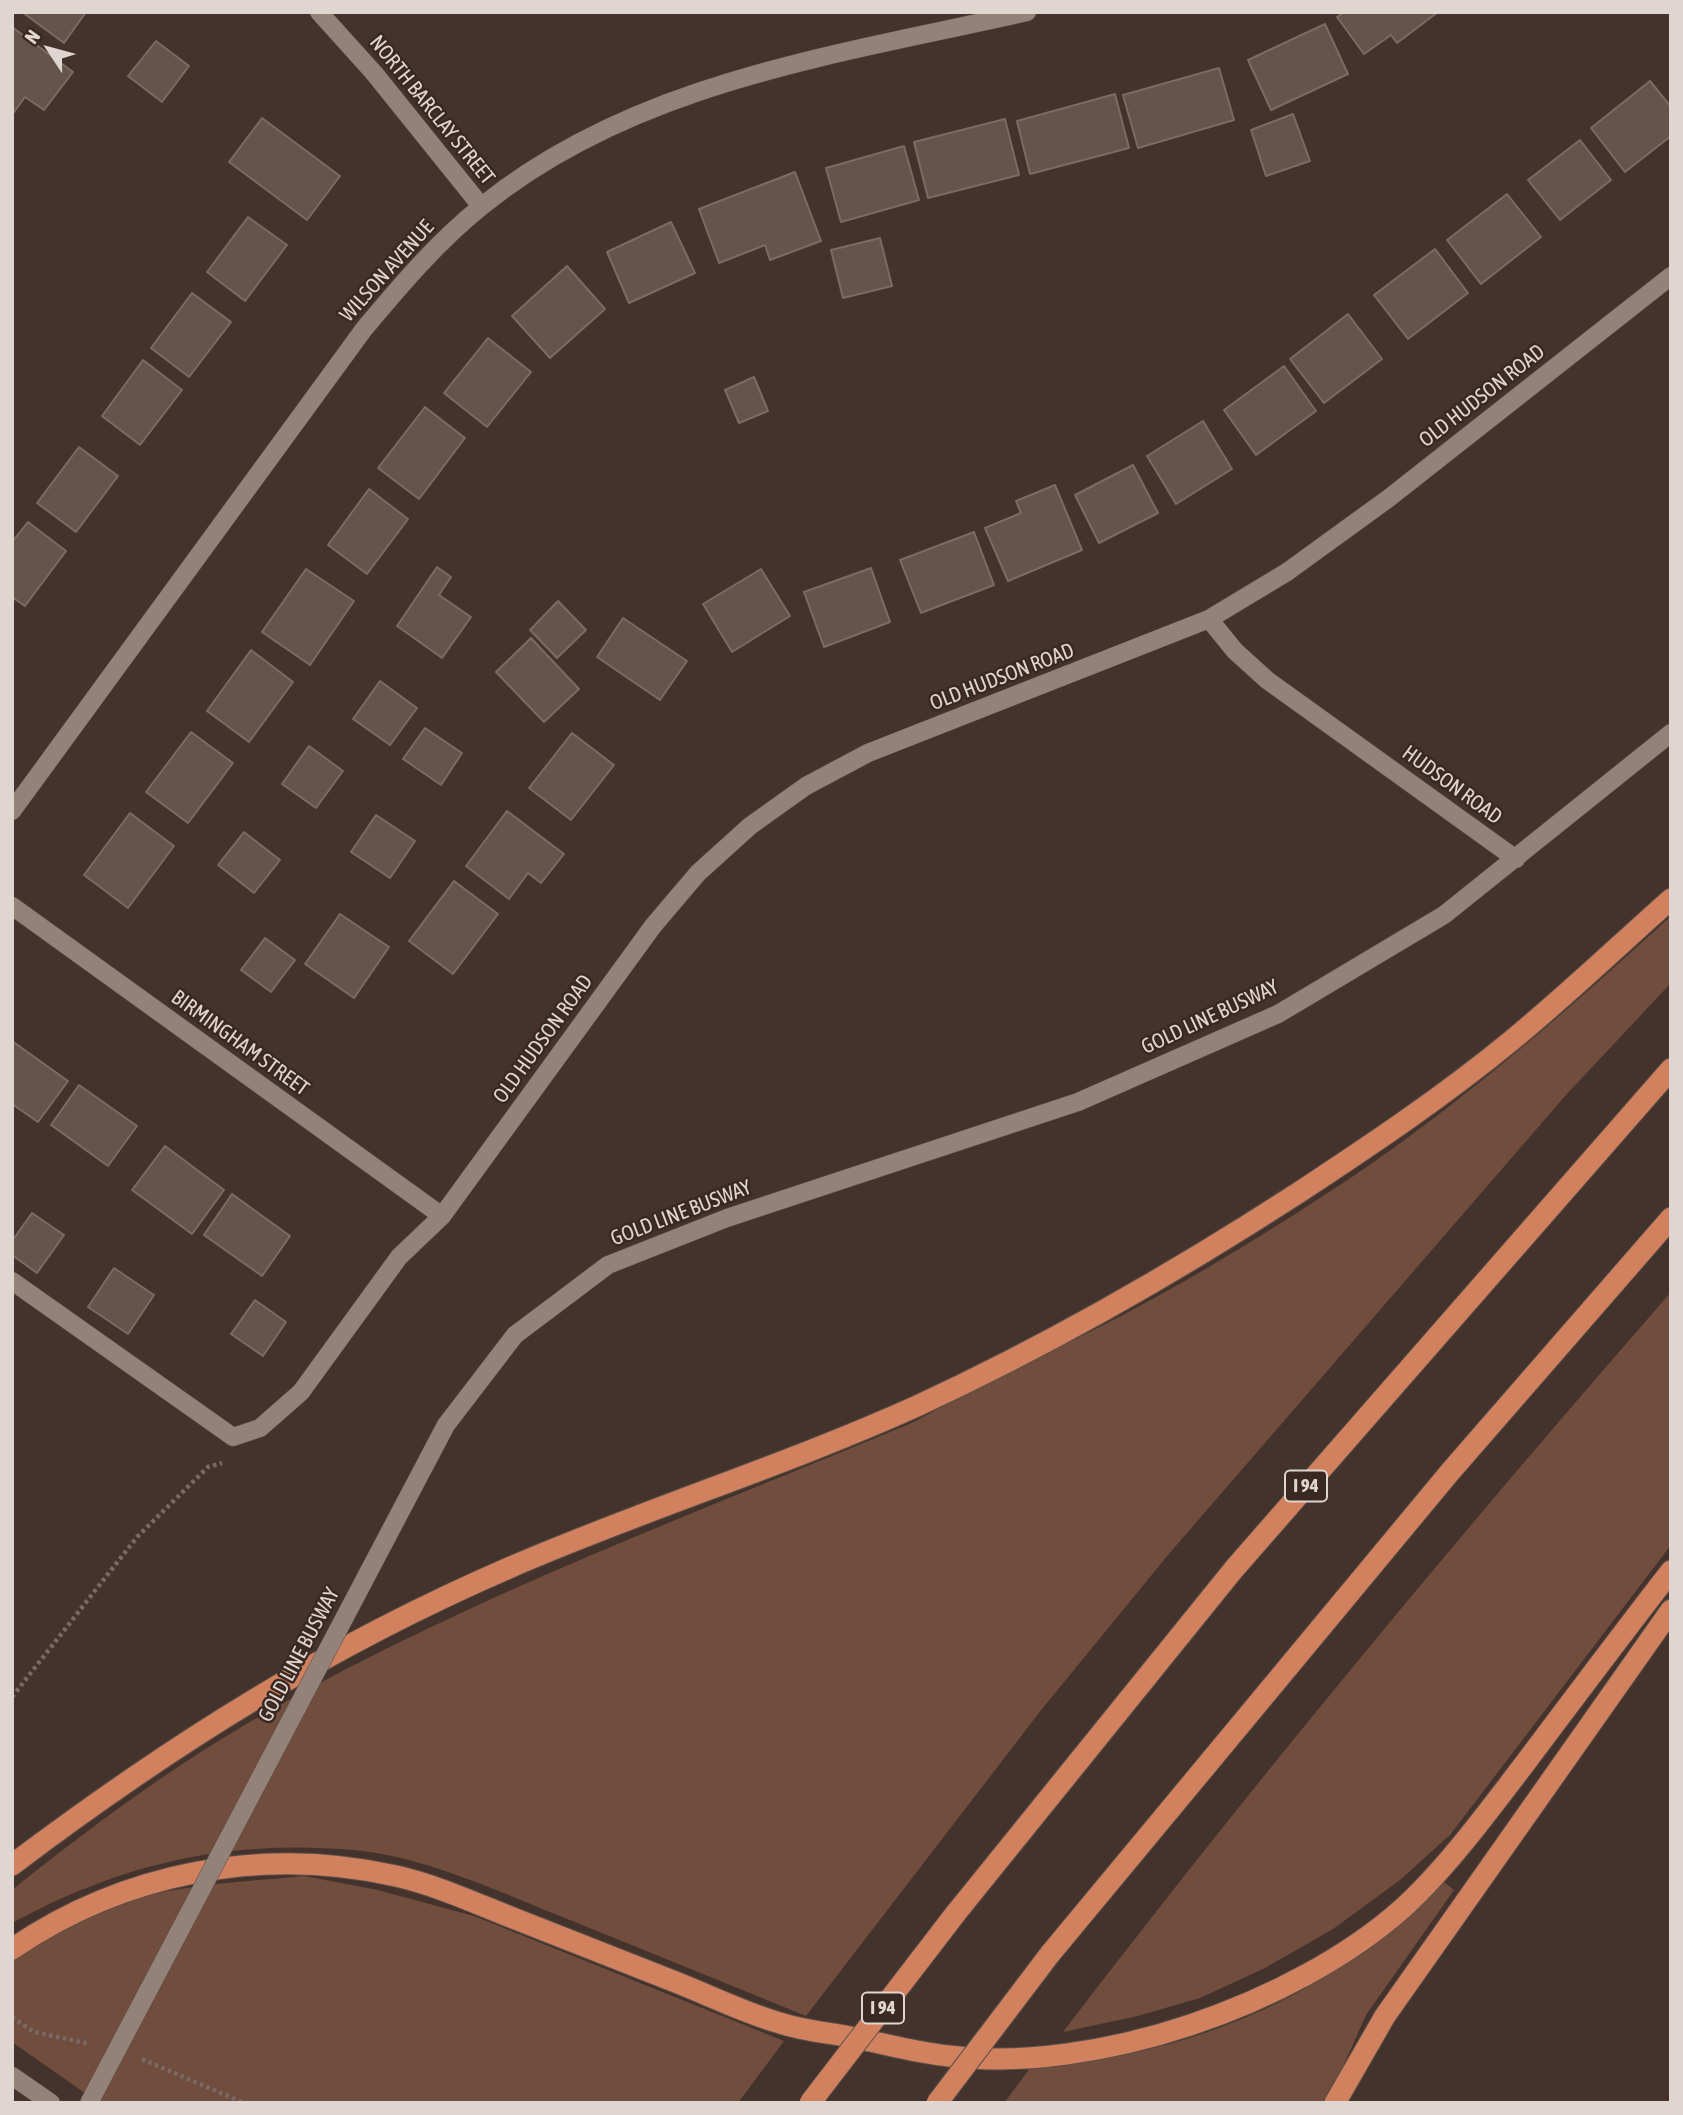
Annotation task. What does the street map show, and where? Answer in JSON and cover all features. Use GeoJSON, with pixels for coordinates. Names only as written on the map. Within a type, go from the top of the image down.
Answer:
{"type":"FeatureCollection","features":[{"type":"Feature","properties":{"kind":"highway"},"geometry":{"type":"LineString","coordinates":[[12,1865],[117,1786],[248,1700],[386,1625],[512,1567],[757,1474],[918,1405],[1058,1336],[1210,1250],[1370,1146],[1510,1041],[1671,899]]}},
{"type":"Feature","properties":{"kind":"highway","name":"I 94"},"geometry":{"type":"LineString","coordinates":[[810,2103],[956,1913],[1234,1569],[1671,1069]]}},
{"type":"Feature","properties":{"kind":"highway"},"geometry":{"type":"LineString","coordinates":[[937,2103],[1050,1954],[1450,1472],[1671,1218]]}},
{"type":"Feature","properties":{"kind":"highway"},"geometry":{"type":"LineString","coordinates":[[12,1949],[44,1927],[106,1897],[156,1880],[224,1867],[276,1863],[328,1865],[397,1877],[453,1894],[781,2024],[952,2057],[1056,2054],[1142,2039],[1208,2019],[1273,1992],[1348,1949],[1404,1907],[1480,1822],[1671,1571]]}},
{"type":"Feature","properties":{"kind":"highway"},"geometry":{"type":"LineString","coordinates":[[1335,2103],[1385,2016],[1671,1609]]}},
{"type":"Feature","properties":{"kind":"street","name":"NORTH BARCLAY STREET"},"geometry":{"type":"LineString","coordinates":[[319,12],[374,74],[481,206]]}},
{"type":"Feature","properties":{"kind":"street","name":"WILSON AVENUE"},"geometry":{"type":"LineString","coordinates":[[12,811],[364,329],[421,262],[481,206],[550,158],[598,131],[662,103],[750,76],[1027,12]]}},
{"type":"Feature","properties":{"kind":"street","name":"OLD HUDSON ROAD"},"geometry":{"type":"LineString","coordinates":[[12,1281],[233,1437],[260,1428],[301,1392],[399,1257],[442,1216],[653,926],[698,873],[750,826],[807,786],[868,753],[1209,619],[1287,572],[1389,498],[1671,276]]}},
{"type":"Feature","properties":{"kind":"street","name":"HUDSON ROAD"},"geometry":{"type":"LineString","coordinates":[[1209,619],[1235,651],[1267,680],[1516,859]]}},
{"type":"Feature","properties":{"kind":"street"},"geometry":{"type":"LineString","coordinates":[[1516,859],[1671,733]]}},
{"type":"Feature","properties":{"kind":"street","name":"GOLD LINE BUSWAY"},"geometry":{"type":"LineString","coordinates":[[89,2103],[446,1425],[515,1335],[608,1265],[727,1218],[1078,1102],[1279,1014],[1444,915],[1516,859]]}},
{"type":"Feature","properties":{"kind":"street","name":"BIRMINGHAM STREET"},"geometry":{"type":"LineString","coordinates":[[12,906],[442,1216]]}},
{"type":"Feature","properties":{"kind":"street"},"geometry":{"type":"LineString","coordinates":[[12,2076],[51,2103]]}},
{"type":"Feature","properties":{"kind":"shaded area"},"geometry":{"type":"Polygon","coordinates":[[[1671,916],[1671,983],[1566,1095],[1168,1555],[1042,1709],[806,2016],[456,1875],[405,1859],[354,1850],[263,1848],[177,1860],[94,1885],[12,1923],[12,1890],[136,1796],[267,1712],[424,1630],[505,1593],[914,1422],[1121,1316],[1238,1250],[1352,1177],[1436,1117],[1555,1019],[1671,916]]]}},
{"type":"Feature","properties":{"kind":"shaded area"},"geometry":{"type":"Polygon","coordinates":[[[1671,1292],[1671,1545],[1450,1835],[1400,1880],[1333,1929],[1265,1968],[1200,1998],[1138,2016],[1063,2032],[1361,1657],[1671,1292]]]}},
{"type":"Feature","properties":{"kind":"shaded area"},"geometry":{"type":"Polygon","coordinates":[[[304,1876],[378,1890],[474,1916],[784,2041],[738,2103],[99,2103],[12,2042],[12,1961],[66,1926],[125,1901],[150,1895],[201,1886],[304,1876]]]}},
{"type":"Feature","properties":{"kind":"shaded area"},"geometry":{"type":"Polygon","coordinates":[[[1444,1882],[1454,1890],[1366,2015],[1342,2069],[1332,2103],[1004,2103],[1031,2067],[1109,2057],[1187,2039],[1225,2026],[1298,1992],[1361,1951],[1444,1882]]]}},
{"type":"Feature","properties":{"kind":"building"},"geometry":{"type":"Polygon","coordinates":[[[22,12],[86,12],[64,43],[22,12]]]}},
{"type":"Feature","properties":{"kind":"building"},"geometry":{"type":"Polygon","coordinates":[[[1344,12],[1438,12],[1397,43],[1391,35],[1364,54],[1337,17],[1344,12]]]}},
{"type":"Feature","properties":{"kind":"building"},"geometry":{"type":"Polygon","coordinates":[[[1325,24],[1348,74],[1271,110],[1248,60],[1325,24]]]}},
{"type":"Feature","properties":{"kind":"building"},"geometry":{"type":"Polygon","coordinates":[[[12,27],[73,72],[44,110],[25,97],[12,115],[12,27]]]}},
{"type":"Feature","properties":{"kind":"building"},"geometry":{"type":"Polygon","coordinates":[[[156,41],[189,66],[162,102],[128,76],[156,41]]]}},
{"type":"Feature","properties":{"kind":"building"},"geometry":{"type":"Polygon","coordinates":[[[1219,68],[1234,120],[1138,148],[1123,95],[1219,68]]]}},
{"type":"Feature","properties":{"kind":"building"},"geometry":{"type":"Polygon","coordinates":[[[1650,81],[1671,107],[1671,136],[1625,172],[1591,128],[1650,81]]]}},
{"type":"Feature","properties":{"kind":"building"},"geometry":{"type":"Polygon","coordinates":[[[1115,94],[1129,148],[1030,174],[1017,121],[1115,94]]]}},
{"type":"Feature","properties":{"kind":"building"},"geometry":{"type":"Polygon","coordinates":[[[1293,114],[1310,161],[1266,176],[1251,130],[1293,114]]]}},
{"type":"Feature","properties":{"kind":"building"},"geometry":{"type":"Polygon","coordinates":[[[262,118],[340,176],[307,220],[229,162],[262,118]]]}},
{"type":"Feature","properties":{"kind":"building"},"geometry":{"type":"Polygon","coordinates":[[[1005,119],[1019,175],[928,198],[914,142],[1005,119]]]}},
{"type":"Feature","properties":{"kind":"building"},"geometry":{"type":"Polygon","coordinates":[[[1580,140],[1611,180],[1560,220],[1528,180],[1580,140]]]}},
{"type":"Feature","properties":{"kind":"building"},"geometry":{"type":"Polygon","coordinates":[[[904,146],[919,200],[841,222],[826,168],[904,146]]]}},
{"type":"Feature","properties":{"kind":"building"},"geometry":{"type":"Polygon","coordinates":[[[795,172],[821,241],[770,260],[765,245],[719,263],[699,209],[795,172]]]}},
{"type":"Feature","properties":{"kind":"building"},"geometry":{"type":"Polygon","coordinates":[[[1507,194],[1541,237],[1481,284],[1447,240],[1507,194]]]}},
{"type":"Feature","properties":{"kind":"building"},"geometry":{"type":"Polygon","coordinates":[[[248,217],[287,245],[245,301],[207,272],[248,217]]]}},
{"type":"Feature","properties":{"kind":"building"},"geometry":{"type":"Polygon","coordinates":[[[671,222],[695,273],[629,303],[607,252],[671,222]]]}},
{"type":"Feature","properties":{"kind":"building"},"geometry":{"type":"Polygon","coordinates":[[[880,238],[892,286],[843,298],[831,250],[880,238]]]}},
{"type":"Feature","properties":{"kind":"building"},"geometry":{"type":"Polygon","coordinates":[[[1435,249],[1468,293],[1408,339],[1374,295],[1435,249]]]}},
{"type":"Feature","properties":{"kind":"building"},"geometry":{"type":"Polygon","coordinates":[[[567,266],[605,309],[550,358],[512,316],[567,266]]]}},
{"type":"Feature","properties":{"kind":"building"},"geometry":{"type":"Polygon","coordinates":[[[192,293],[231,322],[189,377],[151,348],[192,293]]]}},
{"type":"Feature","properties":{"kind":"building"},"geometry":{"type":"Polygon","coordinates":[[[1348,314],[1382,359],[1324,403],[1290,359],[1348,314]]]}},
{"type":"Feature","properties":{"kind":"building"},"geometry":{"type":"Polygon","coordinates":[[[488,338],[531,372],[487,427],[444,393],[488,338]]]}},
{"type":"Feature","properties":{"kind":"building"},"geometry":{"type":"Polygon","coordinates":[[[143,360],[182,390],[140,445],[102,416],[143,360]]]}},
{"type":"Feature","properties":{"kind":"building"},"geometry":{"type":"Polygon","coordinates":[[[1284,366],[1316,411],[1256,455],[1224,410],[1284,366]]]}},
{"type":"Feature","properties":{"kind":"building"},"geometry":{"type":"Polygon","coordinates":[[[754,377],[768,411],[739,423],[725,390],[754,377]]]}},
{"type":"Feature","properties":{"kind":"building"},"geometry":{"type":"Polygon","coordinates":[[[425,407],[465,438],[419,499],[378,468],[425,407]]]}},
{"type":"Feature","properties":{"kind":"building"},"geometry":{"type":"Polygon","coordinates":[[[1203,421],[1232,469],[1176,504],[1147,456],[1203,421]]]}},
{"type":"Feature","properties":{"kind":"building"},"geometry":{"type":"Polygon","coordinates":[[[79,447],[118,476],[76,532],[37,503],[79,447]]]}},
{"type":"Feature","properties":{"kind":"building"},"geometry":{"type":"Polygon","coordinates":[[[1133,465],[1158,513],[1099,543],[1075,495],[1133,465]]]}},
{"type":"Feature","properties":{"kind":"building"},"geometry":{"type":"Polygon","coordinates":[[[1055,485],[1082,550],[1008,581],[985,528],[1021,513],[1016,501],[1055,485]]]}},
{"type":"Feature","properties":{"kind":"building"},"geometry":{"type":"Polygon","coordinates":[[[369,489],[408,519],[367,574],[328,545],[369,489]]]}},
{"type":"Feature","properties":{"kind":"building"},"geometry":{"type":"Polygon","coordinates":[[[28,522],[66,551],[25,606],[12,597],[12,542],[28,522]]]}},
{"type":"Feature","properties":{"kind":"building"},"geometry":{"type":"Polygon","coordinates":[[[974,532],[994,585],[921,613],[900,560],[974,532]]]}},
{"type":"Feature","properties":{"kind":"building"},"geometry":{"type":"Polygon","coordinates":[[[437,567],[451,577],[439,595],[471,617],[442,658],[397,626],[437,567]]]}},
{"type":"Feature","properties":{"kind":"building"},"geometry":{"type":"Polygon","coordinates":[[[871,568],[890,622],[824,647],[804,592],[871,568]]]}},
{"type":"Feature","properties":{"kind":"building"},"geometry":{"type":"Polygon","coordinates":[[[306,569],[354,601],[310,665],[262,632],[306,569]]]}},
{"type":"Feature","properties":{"kind":"building"},"geometry":{"type":"Polygon","coordinates":[[[761,569],[790,616],[732,652],[703,604],[761,569]]]}},
{"type":"Feature","properties":{"kind":"building"},"geometry":{"type":"Polygon","coordinates":[[[558,601],[586,630],[557,658],[530,630],[558,601]]]}},
{"type":"Feature","properties":{"kind":"building"},"geometry":{"type":"Polygon","coordinates":[[[623,618],[687,661],[660,700],[597,657],[623,618]]]}},
{"type":"Feature","properties":{"kind":"building"},"geometry":{"type":"Polygon","coordinates":[[[531,638],[579,689],[544,722],[496,672],[531,638]]]}},
{"type":"Feature","properties":{"kind":"building"},"geometry":{"type":"Polygon","coordinates":[[[251,650],[293,682],[249,742],[207,711],[251,650]]]}},
{"type":"Feature","properties":{"kind":"building"},"geometry":{"type":"Polygon","coordinates":[[[380,681],[417,708],[390,745],[353,719],[380,681]]]}},
{"type":"Feature","properties":{"kind":"building"},"geometry":{"type":"Polygon","coordinates":[[[425,728],[462,753],[441,785],[403,759],[425,728]]]}},
{"type":"Feature","properties":{"kind":"building"},"geometry":{"type":"Polygon","coordinates":[[[191,732],[233,763],[188,823],[146,792],[191,732]]]}},
{"type":"Feature","properties":{"kind":"building"},"geometry":{"type":"Polygon","coordinates":[[[572,733],[614,765],[571,820],[529,788],[572,733]]]}},
{"type":"Feature","properties":{"kind":"building"},"geometry":{"type":"Polygon","coordinates":[[[309,746],[343,771],[316,808],[282,784],[309,746]]]}},
{"type":"Feature","properties":{"kind":"building"},"geometry":{"type":"Polygon","coordinates":[[[507,811],[564,854],[541,883],[528,873],[509,899],[466,866],[507,811]]]}},
{"type":"Feature","properties":{"kind":"building"},"geometry":{"type":"Polygon","coordinates":[[[130,813],[174,846],[128,908],[84,875],[130,813]]]}},
{"type":"Feature","properties":{"kind":"building"},"geometry":{"type":"Polygon","coordinates":[[[376,815],[415,841],[390,878],[351,852],[376,815]]]}},
{"type":"Feature","properties":{"kind":"building"},"geometry":{"type":"Polygon","coordinates":[[[244,832],[280,860],[254,893],[218,865],[244,832]]]}},
{"type":"Feature","properties":{"kind":"building"},"geometry":{"type":"Polygon","coordinates":[[[454,881],[498,914],[453,974],[409,941],[454,881]]]}},
{"type":"Feature","properties":{"kind":"building"},"geometry":{"type":"Polygon","coordinates":[[[340,914],[389,947],[354,998],[305,964],[340,914]]]}},
{"type":"Feature","properties":{"kind":"building"},"geometry":{"type":"Polygon","coordinates":[[[265,938],[295,960],[271,992],[241,970],[265,938]]]}},
{"type":"Feature","properties":{"kind":"building"},"geometry":{"type":"Polygon","coordinates":[[[12,1041],[68,1081],[38,1122],[12,1104],[12,1041]]]}},
{"type":"Feature","properties":{"kind":"building"},"geometry":{"type":"Polygon","coordinates":[[[79,1085],[137,1126],[108,1166],[51,1125],[79,1085]]]}},
{"type":"Feature","properties":{"kind":"building"},"geometry":{"type":"Polygon","coordinates":[[[165,1146],[224,1190],[192,1234],[132,1190],[165,1146]]]}},
{"type":"Feature","properties":{"kind":"building"},"geometry":{"type":"Polygon","coordinates":[[[232,1194],[290,1236],[262,1276],[204,1235],[232,1194]]]}},
{"type":"Feature","properties":{"kind":"building"},"geometry":{"type":"Polygon","coordinates":[[[32,1213],[64,1235],[37,1273],[12,1255],[12,1241],[32,1213]]]}},
{"type":"Feature","properties":{"kind":"building"},"geometry":{"type":"Polygon","coordinates":[[[114,1268],[154,1295],[128,1334],[88,1307],[114,1268]]]}},
{"type":"Feature","properties":{"kind":"building"},"geometry":{"type":"Polygon","coordinates":[[[255,1300],[286,1322],[263,1356],[231,1334],[255,1300]]]}}]}
